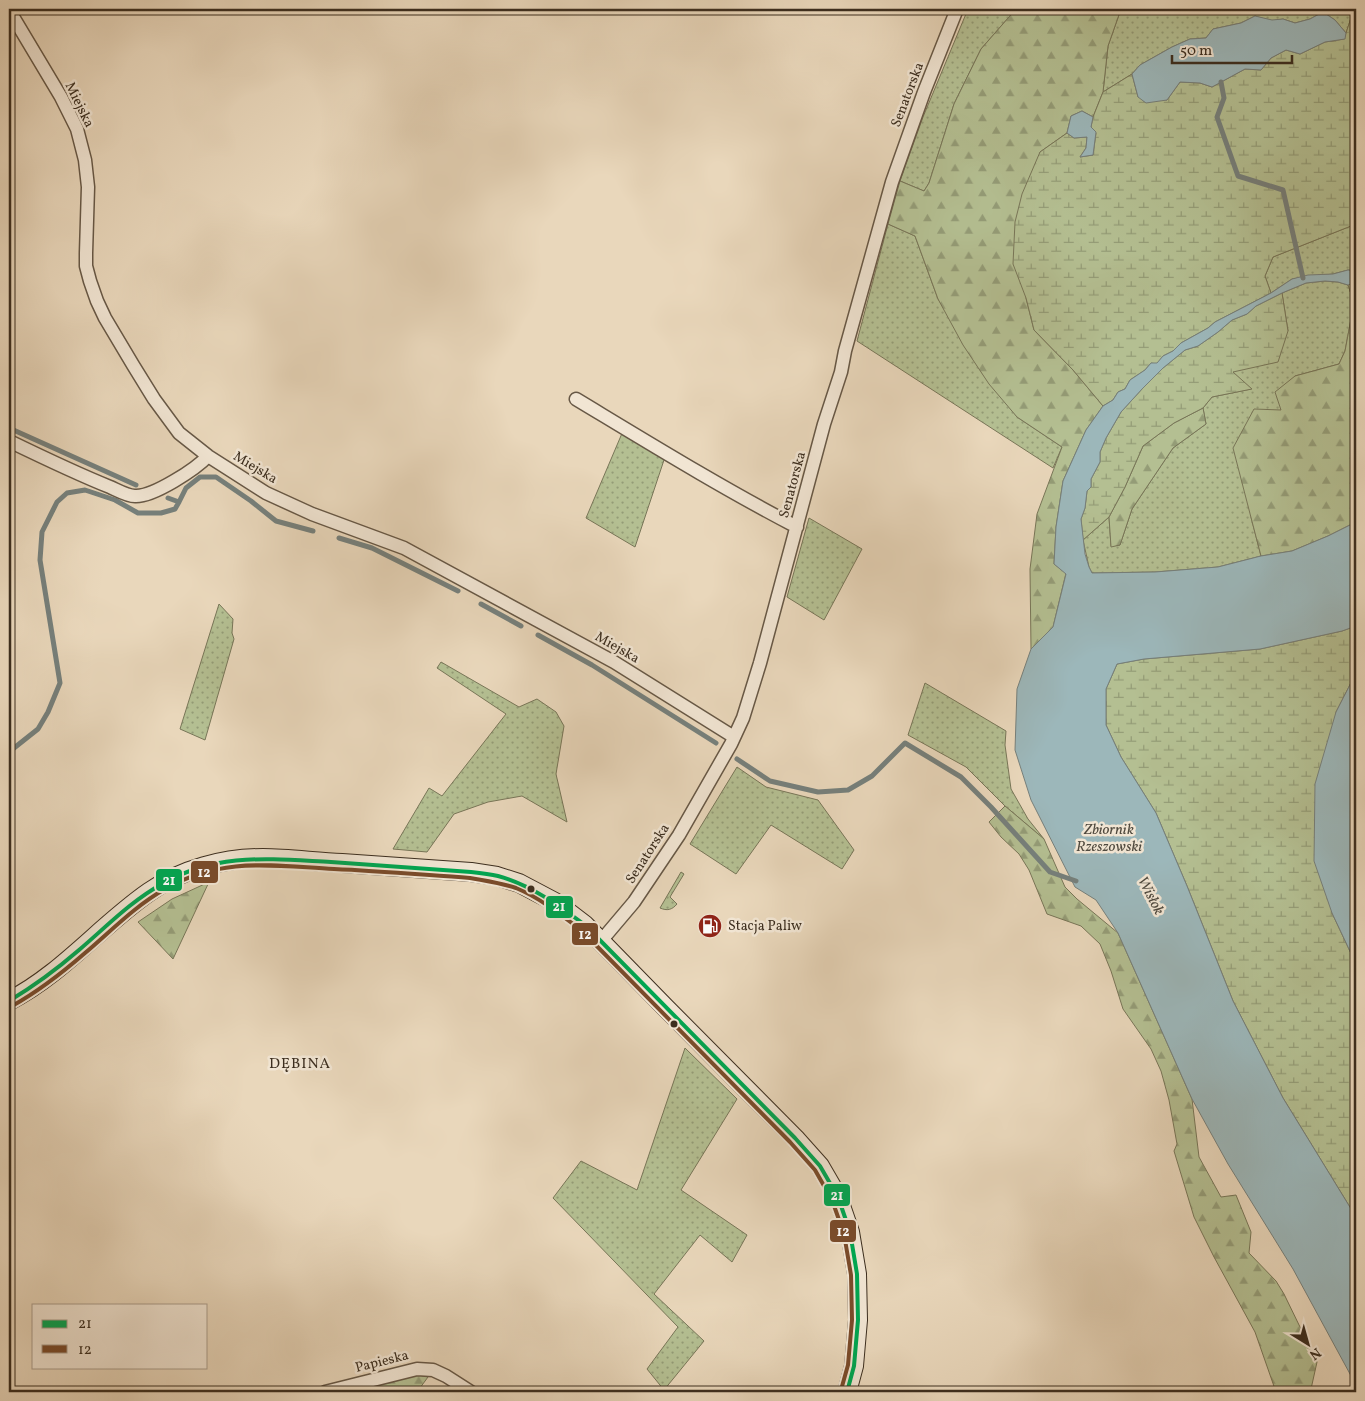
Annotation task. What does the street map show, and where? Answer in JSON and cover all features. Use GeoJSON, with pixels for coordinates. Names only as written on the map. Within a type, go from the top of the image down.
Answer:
{"type":"FeatureCollection","features":[{"type":"Feature","properties":{"kind":"street","name":"Senatorska"},"geometry":{"type":"LineString","coordinates":[[601,941],[634,902],[669,850],[743,718],[760,664],[824,424],[841,372],[845,351],[892,182],[924,92],[957,9]]}},
{"type":"Feature","properties":{"kind":"street","name":"Miejska"},"geometry":{"type":"LineString","coordinates":[[9,10],[62,97],[77,129],[85,160],[88,187],[86,266],[97,301],[116,338],[179,433],[208,456],[266,492],[333,522],[404,548],[614,662],[734,737]]}},
{"type":"Feature","properties":{"kind":"street"},"geometry":{"type":"LineString","coordinates":[[576,399],[641,439],[797,527]]}},
{"type":"Feature","properties":{"kind":"street"},"geometry":{"type":"LineString","coordinates":[[9,441],[86,478],[135,496],[155,490],[184,476],[202,463],[208,456]]}},
{"type":"Feature","properties":{"kind":"street"},"geometry":{"type":"LineString","coordinates":[[9,1001],[29,990],[61,966],[150,891],[170,879],[195,869],[227,861],[263,858],[471,872],[497,876],[518,883],[555,902],[584,925],[795,1138],[820,1166],[838,1197],[850,1232],[857,1274],[858,1320],[854,1366],[847,1392]]}},
{"type":"Feature","properties":{"kind":"street","name":"Papieska"},"geometry":{"type":"LineString","coordinates":[[325,1392],[418,1369],[433,1370],[471,1392]]}},
{"type":"Feature","properties":{"kind":"green space"},"geometry":{"type":"Polygon","coordinates":[[[968,9],[1016,9],[981,49],[954,104],[929,183],[924,191],[900,181],[923,117],[968,9]]]}},
{"type":"Feature","properties":{"kind":"green space"},"geometry":{"type":"Polygon","coordinates":[[[1016,9],[1121,9],[1108,46],[1103,92],[1093,117],[1082,111],[1071,116],[1067,133],[1040,152],[1026,298],[1034,330],[1073,370],[1103,406],[1086,430],[1063,481],[1056,527],[1054,564],[1066,573],[1053,627],[1031,649],[1030,569],[1037,514],[1062,447],[1017,417],[989,384],[963,345],[938,299],[915,236],[888,224],[900,181],[924,191],[929,183],[954,104],[981,49],[1016,9]]]}},
{"type":"Feature","properties":{"kind":"green space"},"geometry":{"type":"Polygon","coordinates":[[[1121,9],[1354,9],[1346,33],[1335,20],[1323,12],[1310,19],[1295,23],[1283,19],[1272,21],[1255,16],[1241,23],[1213,29],[1206,38],[1190,39],[1140,65],[1132,74],[1103,92],[1108,46],[1121,9]]]}},
{"type":"Feature","properties":{"kind":"green space"},"geometry":{"type":"Polygon","coordinates":[[[1354,9],[1356,9],[1356,224],[1273,257],[1265,276],[1271,293],[1215,322],[1181,343],[1173,351],[1163,356],[1157,364],[1151,363],[1145,370],[1130,380],[1125,389],[1118,392],[1113,400],[1103,406],[1073,370],[1034,330],[1026,298],[1013,264],[1015,222],[1022,194],[1040,152],[1067,133],[1074,138],[1087,137],[1086,148],[1080,157],[1093,155],[1096,133],[1091,127],[1103,92],[1132,74],[1138,97],[1167,100],[1180,82],[1200,83],[1212,87],[1245,69],[1261,70],[1271,58],[1286,50],[1300,54],[1325,42],[1344,39],[1354,9]]]}},
{"type":"Feature","properties":{"kind":"green space"},"geometry":{"type":"Polygon","coordinates":[[[888,224],[915,236],[938,299],[1017,417],[1062,447],[1053,468],[857,341],[888,224]]]}},
{"type":"Feature","properties":{"kind":"green space"},"geometry":{"type":"Polygon","coordinates":[[[1356,224],[1356,271],[1348,270],[1333,274],[1292,279],[1271,293],[1265,276],[1273,257],[1356,224]]]}},
{"type":"Feature","properties":{"kind":"green space"},"geometry":{"type":"Polygon","coordinates":[[[1325,281],[1348,285],[1354,303],[1345,351],[1339,364],[1295,376],[1281,410],[1251,517],[1261,556],[1218,567],[1155,572],[1092,573],[1083,540],[1109,517],[1111,546],[1120,545],[1132,509],[1173,448],[1206,424],[1203,408],[1212,397],[1251,389],[1232,372],[1288,331],[1282,293],[1306,283],[1325,281]]]}},
{"type":"Feature","properties":{"kind":"green space"},"geometry":{"type":"Polygon","coordinates":[[[1356,282],[1356,304],[1348,285],[1356,282]]]}},
{"type":"Feature","properties":{"kind":"green space"},"geometry":{"type":"Polygon","coordinates":[[[1282,293],[1288,331],[1278,362],[1233,372],[1252,389],[1212,397],[1203,408],[1174,423],[1143,446],[1109,517],[1083,540],[1081,519],[1085,508],[1087,491],[1091,487],[1091,479],[1100,462],[1100,452],[1106,438],[1121,412],[1163,368],[1185,350],[1198,346],[1232,320],[1247,314],[1256,306],[1282,293]]]}},
{"type":"Feature","properties":{"kind":"green space"},"geometry":{"type":"Polygon","coordinates":[[[1354,303],[1356,304],[1356,522],[1292,551],[1261,556],[1233,448],[1254,409],[1281,410],[1275,392],[1295,376],[1339,364],[1345,351],[1354,303]]]}},
{"type":"Feature","properties":{"kind":"green space"},"geometry":{"type":"Polygon","coordinates":[[[1203,408],[1206,424],[1173,448],[1132,509],[1120,545],[1111,547],[1109,517],[1143,446],[1174,423],[1203,408]]]}},
{"type":"Feature","properties":{"kind":"green space"},"geometry":{"type":"Polygon","coordinates":[[[623,431],[665,457],[635,547],[586,518],[623,431]]]}},
{"type":"Feature","properties":{"kind":"green space"},"geometry":{"type":"Polygon","coordinates":[[[809,518],[862,549],[824,620],[787,597],[809,518]]]}},
{"type":"Feature","properties":{"kind":"green space"},"geometry":{"type":"Polygon","coordinates":[[[219,604],[233,619],[232,633],[234,639],[205,740],[180,729],[219,604]]]}},
{"type":"Feature","properties":{"kind":"green space"},"geometry":{"type":"Polygon","coordinates":[[[1356,626],[1356,673],[1336,712],[1332,913],[1356,964],[1356,1217],[1283,1098],[1233,1001],[1156,813],[1121,757],[1106,725],[1106,689],[1117,664],[1144,659],[1260,649],[1342,631],[1356,626]]]}},
{"type":"Feature","properties":{"kind":"green space"},"geometry":{"type":"Polygon","coordinates":[[[441,662],[519,707],[537,699],[556,712],[564,726],[556,774],[567,822],[522,796],[488,802],[454,814],[427,852],[393,849],[429,788],[442,796],[506,714],[437,668],[441,662]]]}},
{"type":"Feature","properties":{"kind":"green space"},"geometry":{"type":"Polygon","coordinates":[[[925,683],[1006,731],[1005,745],[1011,789],[1028,819],[1044,839],[1005,806],[966,767],[908,735],[925,683]]]}},
{"type":"Feature","properties":{"kind":"green space"},"geometry":{"type":"Polygon","coordinates":[[[737,767],[766,787],[818,800],[854,850],[842,869],[771,825],[736,874],[690,844],[737,767]]]}},
{"type":"Feature","properties":{"kind":"green space"},"geometry":{"type":"Polygon","coordinates":[[[1005,806],[1044,839],[1065,887],[1118,933],[1192,1099],[1199,1157],[1221,1197],[1236,1195],[1251,1232],[1249,1253],[1276,1281],[1317,1362],[1312,1392],[1276,1392],[1255,1332],[1194,1217],[1174,1151],[1177,1144],[1169,1100],[1161,1071],[1151,1049],[1123,1009],[1100,944],[1081,926],[1047,914],[1029,870],[1019,854],[1001,837],[989,822],[1005,806]]]}},
{"type":"Feature","properties":{"kind":"green space"},"geometry":{"type":"Polygon","coordinates":[[[681,872],[684,874],[670,897],[677,904],[669,909],[660,908],[681,872]]]}},
{"type":"Feature","properties":{"kind":"green space"},"geometry":{"type":"Polygon","coordinates":[[[209,882],[173,959],[138,922],[172,899],[209,882]]]}},
{"type":"Feature","properties":{"kind":"green space"},"geometry":{"type":"Polygon","coordinates":[[[685,1048],[737,1099],[681,1190],[747,1235],[732,1262],[700,1235],[654,1294],[704,1341],[664,1390],[647,1369],[678,1327],[553,1198],[581,1161],[637,1190],[685,1048]]]}},
{"type":"Feature","properties":{"kind":"green space"},"geometry":{"type":"Polygon","coordinates":[[[414,1374],[428,1377],[417,1392],[343,1392],[414,1374]]]}},
{"type":"Feature","properties":{"kind":"water"},"geometry":{"type":"Polygon","coordinates":[[[1323,12],[1335,20],[1346,33],[1345,39],[1325,42],[1300,54],[1286,50],[1271,58],[1261,70],[1245,69],[1212,87],[1200,83],[1180,82],[1167,100],[1146,103],[1138,97],[1132,74],[1140,65],[1172,47],[1190,39],[1206,38],[1213,29],[1241,23],[1255,16],[1272,20],[1283,19],[1295,23],[1310,19],[1323,12]]]}},
{"type":"Feature","properties":{"kind":"water"},"geometry":{"type":"Polygon","coordinates":[[[1082,111],[1093,117],[1091,127],[1096,132],[1093,155],[1080,157],[1086,148],[1087,137],[1074,138],[1067,133],[1071,116],[1082,111]]]}},
{"type":"Feature","properties":{"kind":"water","name":"Zbiornik Rzeszowski"},"geometry":{"type":"Polygon","coordinates":[[[1348,270],[1356,271],[1356,282],[1348,285],[1325,281],[1306,283],[1282,293],[1256,306],[1247,314],[1232,320],[1198,346],[1185,350],[1163,368],[1121,412],[1106,438],[1100,452],[1100,462],[1091,479],[1091,487],[1087,491],[1085,508],[1081,519],[1085,554],[1092,573],[1155,572],[1218,567],[1261,556],[1292,551],[1356,522],[1356,626],[1342,631],[1260,649],[1144,659],[1117,664],[1106,689],[1106,725],[1121,757],[1156,813],[1233,1001],[1283,1098],[1356,1217],[1356,1385],[1293,1269],[1228,1164],[1192,1099],[1118,933],[1096,900],[1075,887],[1031,800],[1015,750],[1017,689],[1031,649],[1053,627],[1066,574],[1054,564],[1056,527],[1063,481],[1086,430],[1103,406],[1113,400],[1118,392],[1125,389],[1130,380],[1145,370],[1151,363],[1157,363],[1163,356],[1173,351],[1181,343],[1215,322],[1271,293],[1292,279],[1308,275],[1333,274],[1348,270]]]}},
{"type":"Feature","properties":{"kind":"water"},"geometry":{"type":"Polygon","coordinates":[[[1356,673],[1356,964],[1332,913],[1314,861],[1315,784],[1336,712],[1356,673]]]}},
{"type":"Feature","properties":{"kind":"waterway"},"geometry":{"type":"LineString","coordinates":[[1221,82],[1224,98],[1217,117],[1238,176],[1283,190],[1303,278]]}},
{"type":"Feature","properties":{"kind":"waterway"},"geometry":{"type":"LineString","coordinates":[[9,428],[136,485]]}},
{"type":"Feature","properties":{"kind":"waterway"},"geometry":{"type":"LineString","coordinates":[[168,498],[179,502],[186,488],[200,477],[216,477],[276,521],[313,531]]}},
{"type":"Feature","properties":{"kind":"waterway"},"geometry":{"type":"LineString","coordinates":[[9,752],[38,729],[48,712],[60,683],[40,560],[42,532],[57,502],[67,493],[85,490],[115,500],[138,513],[161,513],[175,509],[179,502]]}},
{"type":"Feature","properties":{"kind":"waterway"},"geometry":{"type":"LineString","coordinates":[[339,538],[372,548],[458,591]]}},
{"type":"Feature","properties":{"kind":"waterway"},"geometry":{"type":"LineString","coordinates":[[481,604],[521,626]]}},
{"type":"Feature","properties":{"kind":"waterway"},"geometry":{"type":"LineString","coordinates":[[538,635],[592,665],[716,743]]}},
{"type":"Feature","properties":{"kind":"waterway"},"geometry":{"type":"LineString","coordinates":[[737,759],[770,781],[818,792],[848,790],[872,776],[905,743],[961,777],[1050,872],[1076,881]]}},
{"type":"Feature","properties":{"kind":"transit line","name":"21"},"geometry":{"type":"LineString","coordinates":[[9,1001],[62,964],[140,898],[162,884],[183,874],[224,862],[265,859],[478,873],[498,876],[533,890],[585,925],[795,1138],[820,1166],[838,1197],[850,1232],[857,1274],[858,1320],[854,1366],[847,1392]]}},
{"type":"Feature","properties":{"kind":"transit line","name":"12"},"geometry":{"type":"LineString","coordinates":[[12,1006],[59,975],[133,911],[154,896],[186,879],[227,867],[269,865],[470,878],[505,885],[525,892],[550,907],[581,930],[790,1142],[815,1170],[832,1200],[844,1234],[851,1275],[852,1320],[848,1365],[841,1390]]}},
{"type":"Feature","properties":{"kind":"place","name":"Stacja Paliw"},"geometry":{"type":"Point","coordinates":[710,926]}},
{"type":"Feature","properties":{"kind":"district","name":"DĘBINA"},"geometry":{"type":"Point","coordinates":[300,1064]}},
{"type":"Feature","properties":{"kind":"water label","name":"Wisłok"},"geometry":{"type":"Point","coordinates":[1150,896]}}]}
